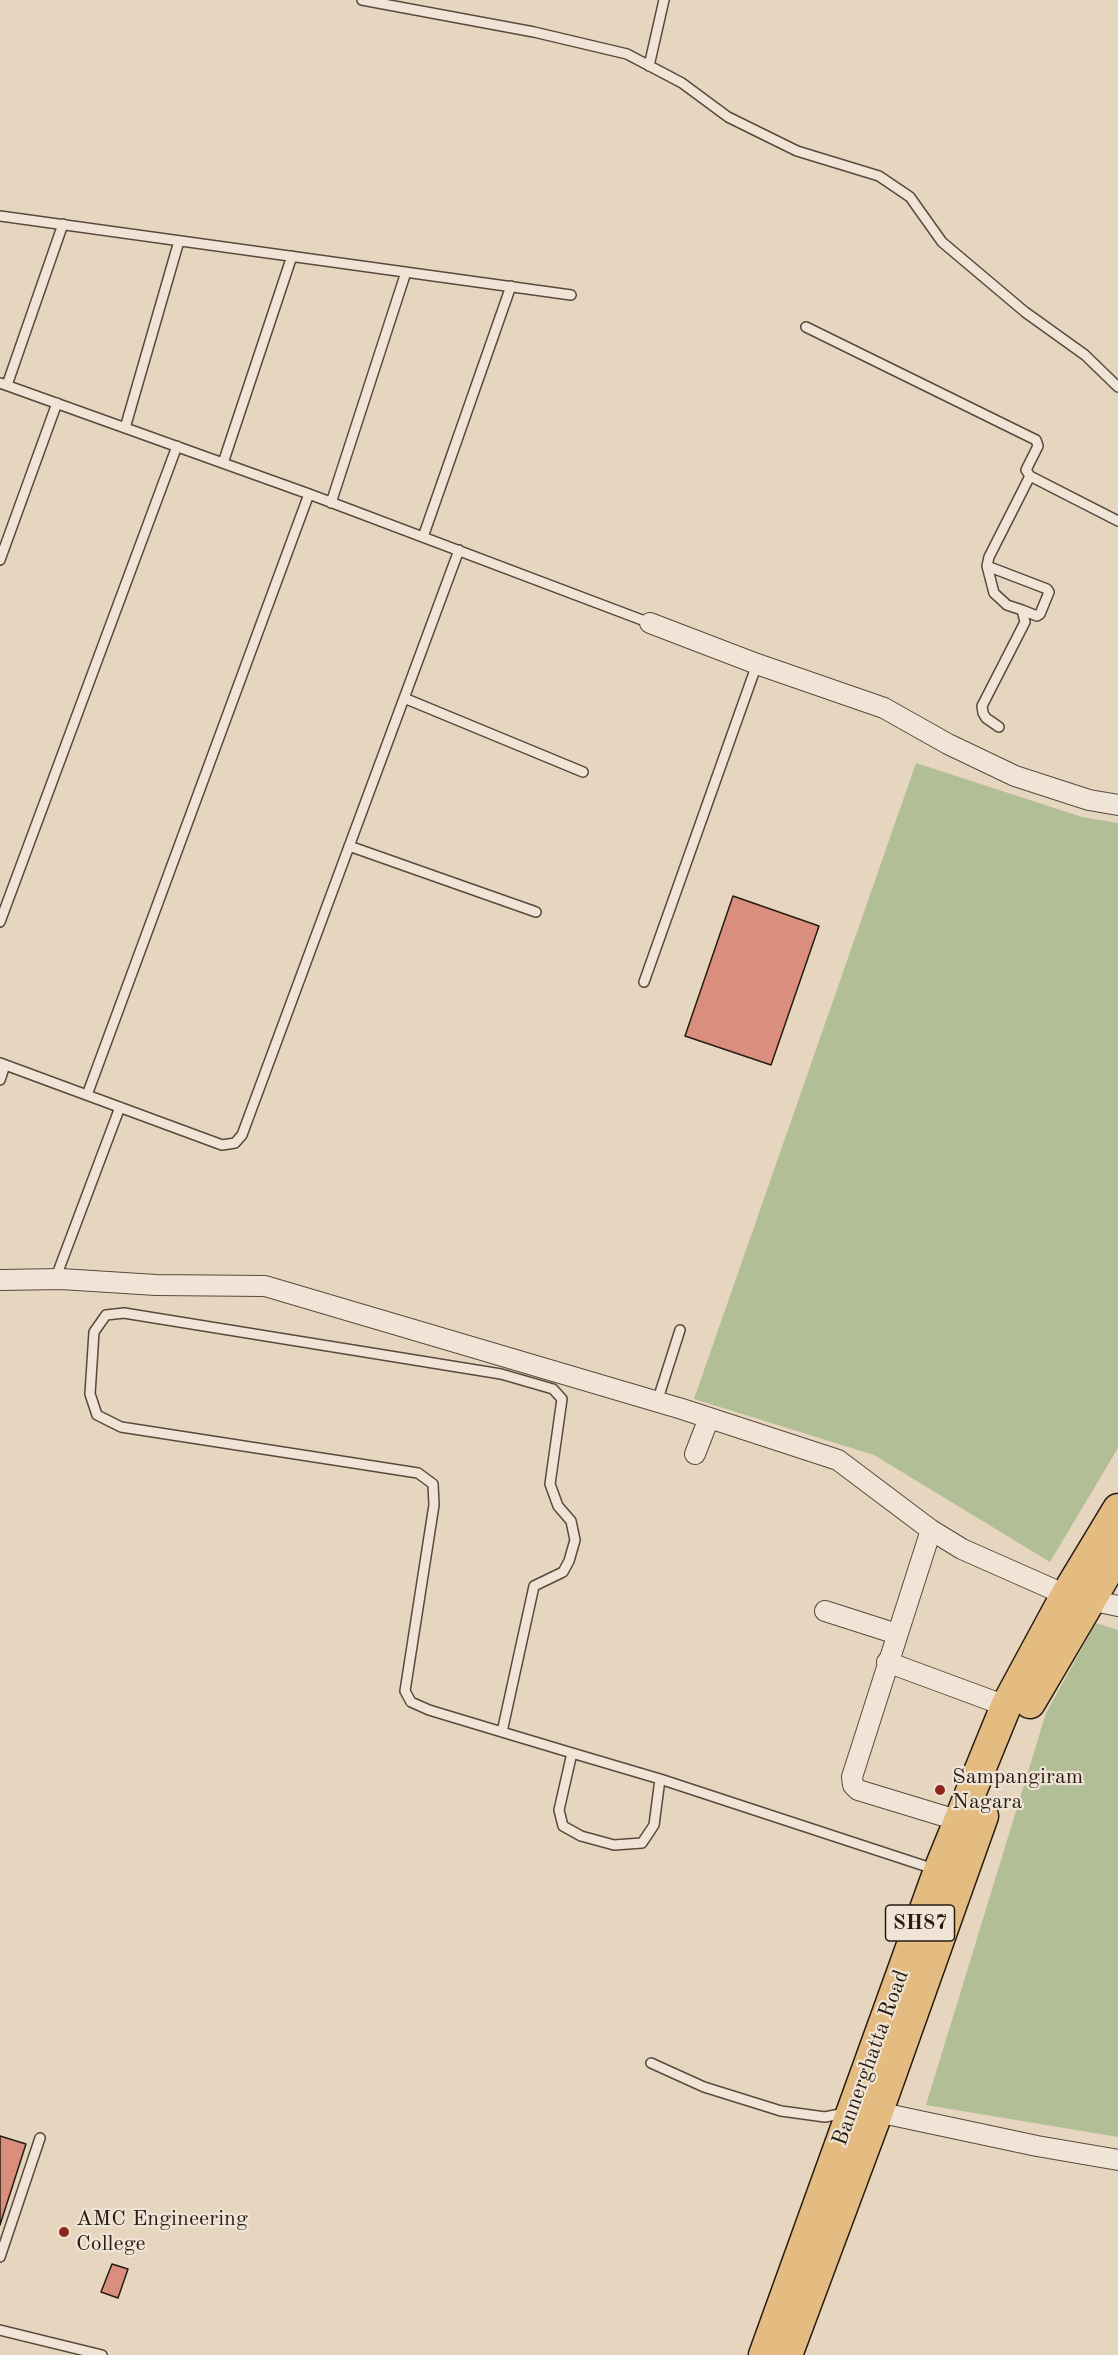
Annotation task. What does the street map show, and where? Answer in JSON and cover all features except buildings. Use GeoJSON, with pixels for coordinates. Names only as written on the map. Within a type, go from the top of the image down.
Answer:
{"type":"FeatureCollection","features":[{"type":"Feature","properties":{"kind":"main road","name":"Bannerghatta Road"},"geometry":{"type":"LineString","coordinates":[[787,2355],[939,1870],[1023,1715],[1118,1509]]}},
{"type":"Feature","properties":{"kind":"main road","name":"Bannerghatta Road"},"geometry":{"type":"LineString","coordinates":[[764,2355],[865,2110],[1006,1706],[1077,1598],[1118,1554]]}},
{"type":"Feature","properties":{"kind":"street"},"geometry":{"type":"LineString","coordinates":[[650,623],[757,664],[884,708],[948,744],[1015,776],[1089,800],[1118,805]]}},
{"type":"Feature","properties":{"kind":"street"},"geometry":{"type":"LineString","coordinates":[[0,1280],[51,1279],[156,1285],[265,1286],[657,1402],[838,1460],[931,1530],[962,1549],[1077,1598],[1118,1606]]}},
{"type":"Feature","properties":{"kind":"street"},"geometry":{"type":"LineString","coordinates":[[695,1454],[709,1418]]}},
{"type":"Feature","properties":{"kind":"street"},"geometry":{"type":"LineString","coordinates":[[931,1530],[887,1662],[852,1777],[853,1785],[858,1790],[969,1814]]}},
{"type":"Feature","properties":{"kind":"street"},"geometry":{"type":"LineString","coordinates":[[825,1611],[897,1634]]}},
{"type":"Feature","properties":{"kind":"street"},"geometry":{"type":"LineString","coordinates":[[887,1662],[1006,1706]]}},
{"type":"Feature","properties":{"kind":"street"},"geometry":{"type":"LineString","coordinates":[[865,2110],[1037,2146],[1118,2160]]}},
{"type":"Feature","properties":{"kind":"lane"},"geometry":{"type":"LineString","coordinates":[[362,0],[534,32],[627,54],[682,83],[728,117],[797,151],[879,176],[910,197],[942,242],[1025,312],[1085,355],[1118,387]]}},
{"type":"Feature","properties":{"kind":"lane"},"geometry":{"type":"LineString","coordinates":[[649,66],[664,0]]}},
{"type":"Feature","properties":{"kind":"lane"},"geometry":{"type":"LineString","coordinates":[[0,216],[571,295]]}},
{"type":"Feature","properties":{"kind":"lane"},"geometry":{"type":"LineString","coordinates":[[63,224],[4,384],[332,502],[650,623]]}},
{"type":"Feature","properties":{"kind":"lane"},"geometry":{"type":"LineString","coordinates":[[125,428],[179,240]]}},
{"type":"Feature","properties":{"kind":"lane"},"geometry":{"type":"LineString","coordinates":[[223,463],[292,256]]}},
{"type":"Feature","properties":{"kind":"lane"},"geometry":{"type":"LineString","coordinates":[[332,502],[406,272]]}},
{"type":"Feature","properties":{"kind":"lane"},"geometry":{"type":"LineString","coordinates":[[423,537],[511,286]]}},
{"type":"Feature","properties":{"kind":"lane"},"geometry":{"type":"LineString","coordinates":[[806,327],[1036,440],[1038,446],[1026,470],[1030,476],[1118,520]]}},
{"type":"Feature","properties":{"kind":"lane"},"geometry":{"type":"LineString","coordinates":[[0,560],[57,403]]}},
{"type":"Feature","properties":{"kind":"lane"},"geometry":{"type":"LineString","coordinates":[[0,922],[177,446]]}},
{"type":"Feature","properties":{"kind":"lane"},"geometry":{"type":"LineString","coordinates":[[987,566],[1047,589],[1049,592],[1040,614],[1037,616],[1007,604],[994,593],[987,566],[989,557],[1030,476]]}},
{"type":"Feature","properties":{"kind":"lane"},"geometry":{"type":"LineString","coordinates":[[87,1095],[309,494]]}},
{"type":"Feature","properties":{"kind":"lane"},"geometry":{"type":"LineString","coordinates":[[0,1080],[3,1064],[222,1145],[235,1143],[243,1135],[459,550]]}},
{"type":"Feature","properties":{"kind":"lane"},"geometry":{"type":"LineString","coordinates":[[999,727],[986,718],[982,706],[1025,622],[1022,610]]}},
{"type":"Feature","properties":{"kind":"lane"},"geometry":{"type":"LineString","coordinates":[[644,982],[757,664]]}},
{"type":"Feature","properties":{"kind":"lane"},"geometry":{"type":"LineString","coordinates":[[404,698],[583,772]]}},
{"type":"Feature","properties":{"kind":"lane"},"geometry":{"type":"LineString","coordinates":[[349,846],[536,912]]}},
{"type":"Feature","properties":{"kind":"lane"},"geometry":{"type":"LineString","coordinates":[[59,1269],[120,1107]]}},
{"type":"Feature","properties":{"kind":"lane"},"geometry":{"type":"LineString","coordinates":[[502,1732],[534,1586],[563,1572],[575,1540],[571,1521],[558,1506],[550,1484],[562,1399],[558,1394],[553,1389],[501,1374],[297,1339],[124,1313],[106,1315],[94,1332],[90,1394],[97,1415],[121,1427],[418,1473],[433,1484],[434,1505],[405,1691],[411,1702],[429,1710],[502,1732],[572,1753],[660,1779],[939,1870]]}},
{"type":"Feature","properties":{"kind":"lane"},"geometry":{"type":"LineString","coordinates":[[657,1402],[680,1330]]}},
{"type":"Feature","properties":{"kind":"lane"},"geometry":{"type":"LineString","coordinates":[[572,1753],[559,1810],[562,1826],[580,1836],[614,1845],[642,1844],[654,1825],[660,1779]]}},
{"type":"Feature","properties":{"kind":"lane"},"geometry":{"type":"LineString","coordinates":[[651,2063],[704,2087],[781,2111],[825,2117],[865,2110]]}},
{"type":"Feature","properties":{"kind":"lane"},"geometry":{"type":"LineString","coordinates":[[0,2257],[40,2138]]}},
{"type":"Feature","properties":{"kind":"lane"},"geometry":{"type":"LineString","coordinates":[[0,2330],[102,2355]]}},
{"type":"Feature","properties":{"kind":"green space"},"geometry":{"type":"Polygon","coordinates":[[[916,763],[1082,817],[1118,823],[1118,1448],[1050,1562],[874,1455],[694,1399],[916,763]]]}},
{"type":"Feature","properties":{"kind":"green space"},"geometry":{"type":"Polygon","coordinates":[[[1096,1623],[1118,1630],[1118,2137],[926,2105],[1046,1713],[1096,1623]]]}},
{"type":"Feature","properties":{"kind":"place","name":"Sampangiram Nagara"},"geometry":{"type":"Point","coordinates":[940,1790]}},
{"type":"Feature","properties":{"kind":"place","name":"AMC Engineering College"},"geometry":{"type":"Point","coordinates":[64,2232]}}]}
